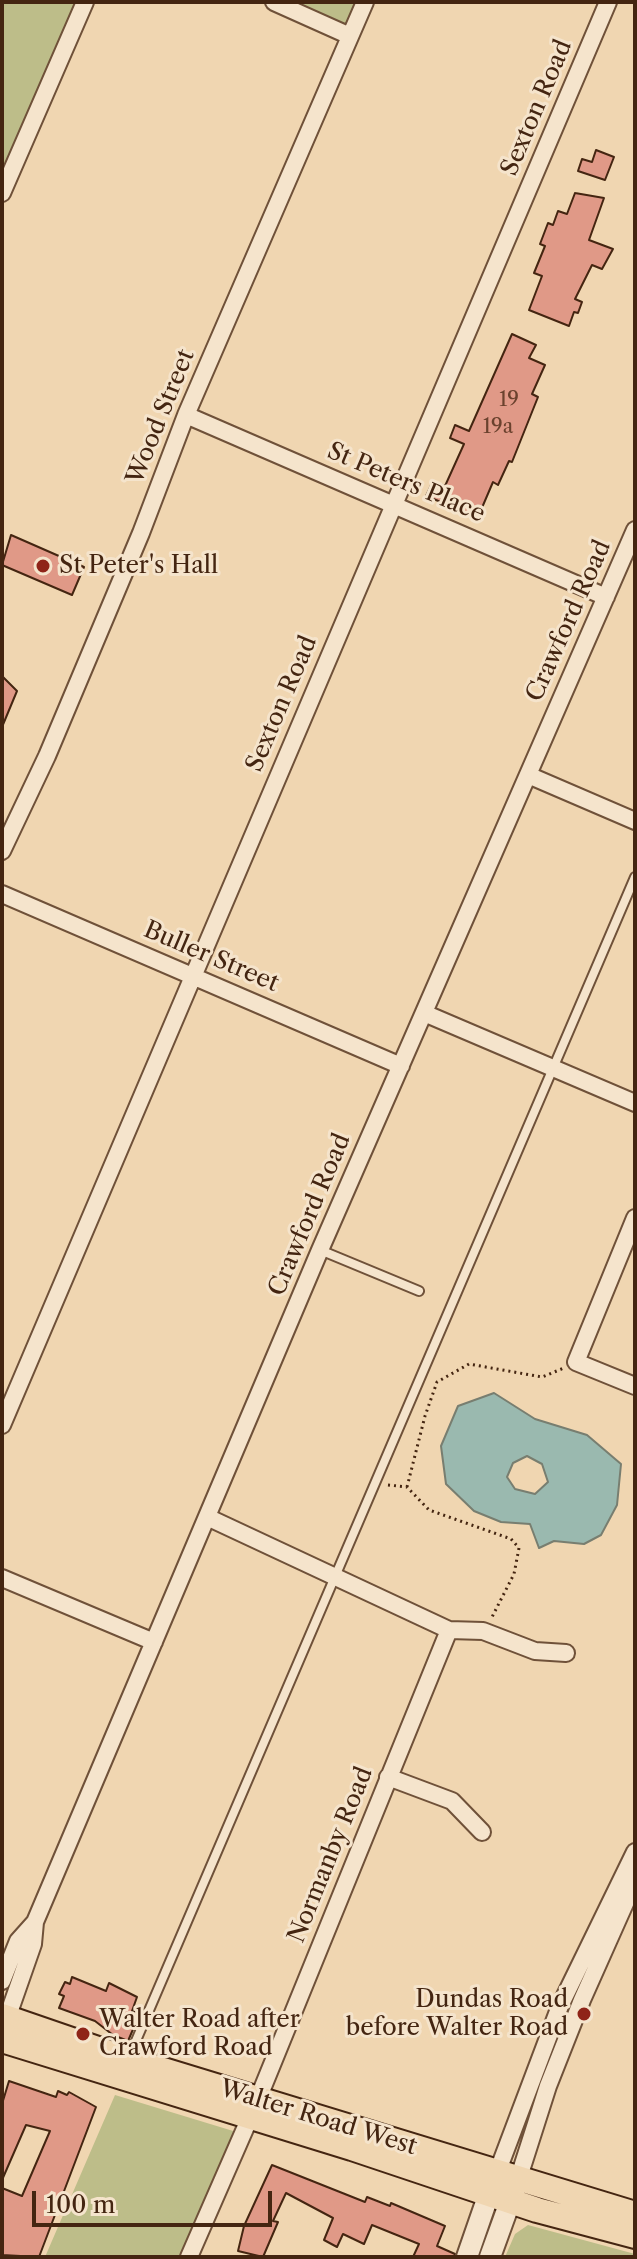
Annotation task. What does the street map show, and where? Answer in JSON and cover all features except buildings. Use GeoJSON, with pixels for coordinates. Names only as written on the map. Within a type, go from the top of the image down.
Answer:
{"type":"FeatureCollection","features":[{"type":"Feature","properties":{"kind":"main road","name":"Walter Road West"},"geometry":{"type":"LineString","coordinates":[[3,2026],[125,2068],[504,2187],[635,2236]]}},
{"type":"Feature","properties":{"kind":"main road","name":"Walter Road West"},"geometry":{"type":"LineString","coordinates":[[504,2187],[635,2214]]}},
{"type":"Feature","properties":{"kind":"street"},"geometry":{"type":"LineString","coordinates":[[2,193],[85,2]]}},
{"type":"Feature","properties":{"kind":"street"},"geometry":{"type":"LineString","coordinates":[[274,2],[350,36]]}},
{"type":"Feature","properties":{"kind":"street","name":"Wood Street"},"geometry":{"type":"LineString","coordinates":[[2,851],[47,756],[141,533],[186,415],[365,2]]}},
{"type":"Feature","properties":{"kind":"street","name":"Sexton Road"},"geometry":{"type":"LineString","coordinates":[[2,1425],[608,2]]}},
{"type":"Feature","properties":{"kind":"street","name":"St Peters Place"},"geometry":{"type":"LineString","coordinates":[[186,415],[606,597]]}},
{"type":"Feature","properties":{"kind":"street","name":"Crawford Road"},"geometry":{"type":"LineString","coordinates":[[3,2026],[33,1944],[35,1922],[320,1250],[635,532]]}},
{"type":"Feature","properties":{"kind":"street"},"geometry":{"type":"LineString","coordinates":[[528,775],[635,821]]}},
{"type":"Feature","properties":{"kind":"street","name":"Buller Street"},"geometry":{"type":"LineString","coordinates":[[2,894],[401,1066]]}},
{"type":"Feature","properties":{"kind":"street"},"geometry":{"type":"LineString","coordinates":[[424,1013],[635,1103]]}},
{"type":"Feature","properties":{"kind":"street"},"geometry":{"type":"LineString","coordinates":[[635,1218],[576,1362],[635,1386]]}},
{"type":"Feature","properties":{"kind":"street"},"geometry":{"type":"LineString","coordinates":[[207,1517],[449,1630],[483,1631],[535,1651],[566,1653]]}},
{"type":"Feature","properties":{"kind":"street"},"geometry":{"type":"LineString","coordinates":[[2,1578],[154,1642]]}},
{"type":"Feature","properties":{"kind":"street","name":"Normanby Road"},"geometry":{"type":"LineString","coordinates":[[189,2257],[254,2108],[449,1630]]}},
{"type":"Feature","properties":{"kind":"street"},"geometry":{"type":"LineString","coordinates":[[388,1777],[452,1801],[482,1832]]}},
{"type":"Feature","properties":{"kind":"street"},"geometry":{"type":"LineString","coordinates":[[490,2257],[504,2187],[560,2006],[635,1852]]}},
{"type":"Feature","properties":{"kind":"street"},"geometry":{"type":"LineString","coordinates":[[467,2257],[504,2187],[635,1881]]}},
{"type":"Feature","properties":{"kind":"street","name":"Crawford Road"},"geometry":{"type":"LineString","coordinates":[[2,1981],[18,1941],[35,1922]]}},
{"type":"Feature","properties":{"kind":"lane"},"geometry":{"type":"LineString","coordinates":[[125,2068],[635,877]]}},
{"type":"Feature","properties":{"kind":"lane"},"geometry":{"type":"LineString","coordinates":[[320,1250],[419,1291]]}},
{"type":"Feature","properties":{"kind":"path"},"geometry":{"type":"LineString","coordinates":[[407,1487],[437,1382],[469,1364],[542,1377],[576,1362]]}},
{"type":"Feature","properties":{"kind":"path"},"geometry":{"type":"LineString","coordinates":[[376,1485],[407,1487],[429,1510],[450,1514],[481,1530],[511,1539],[519,1548],[514,1574],[483,1631]]}},
{"type":"Feature","properties":{"kind":"green space"},"geometry":{"type":"Polygon","coordinates":[[[2,2],[85,2],[2,193],[2,2]]]}},
{"type":"Feature","properties":{"kind":"green space"},"geometry":{"type":"Polygon","coordinates":[[[274,2],[363,2],[350,36],[274,2]]]}},
{"type":"Feature","properties":{"kind":"green space"},"geometry":{"type":"Polygon","coordinates":[[[115,2095],[243,2134],[189,2257],[45,2257],[115,2095]]]}},
{"type":"Feature","properties":{"kind":"green space"},"geometry":{"type":"Polygon","coordinates":[[[528,2225],[635,2254],[635,2257],[505,2257],[515,2234],[528,2225]]]}},
{"type":"Feature","properties":{"kind":"water"},"geometry":{"type":"Polygon","coordinates":[[[494,1393],[535,1419],[587,1435],[621,1464],[617,1505],[601,1535],[584,1544],[554,1541],[539,1548],[530,1524],[501,1522],[474,1511],[446,1484],[441,1446],[458,1406],[494,1393]],[[527,1456],[513,1463],[507,1477],[515,1489],[535,1494],[548,1482],[542,1464],[527,1456]]]}},
{"type":"Feature","properties":{"kind":"place","name":"St Peter's Hall"},"geometry":{"type":"Point","coordinates":[43,566]}},
{"type":"Feature","properties":{"kind":"place","name":"Dundas Road before Walter Road"},"geometry":{"type":"Point","coordinates":[584,2014]}},
{"type":"Feature","properties":{"kind":"place","name":"Walter Road after Crawford Road"},"geometry":{"type":"Point","coordinates":[83,2034]}}]}
